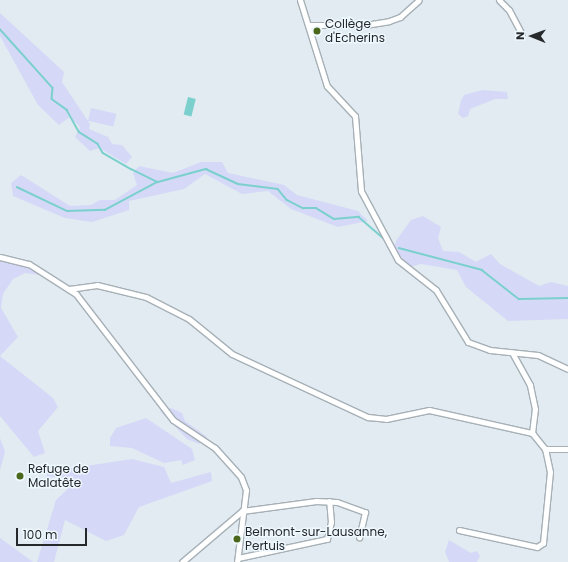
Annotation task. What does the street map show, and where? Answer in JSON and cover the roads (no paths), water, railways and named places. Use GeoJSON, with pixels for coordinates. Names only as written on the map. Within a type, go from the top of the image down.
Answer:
{"type":"FeatureCollection","features":[{"type":"Feature","properties":{"kind":"street"},"geometry":{"type":"LineString","coordinates":[[300,0],[328,86],[355,116],[361,191],[398,260],[436,290],[468,342],[512,353],[538,356],[568,369]]}},
{"type":"Feature","properties":{"kind":"street"},"geometry":{"type":"LineString","coordinates":[[309,25],[365,25],[389,21],[400,17],[419,0]]}},
{"type":"Feature","properties":{"kind":"street"},"geometry":{"type":"LineString","coordinates":[[498,0],[509,10],[522,34]]}},
{"type":"Feature","properties":{"kind":"street"},"geometry":{"type":"LineString","coordinates":[[0,257],[29,264],[69,289],[82,300],[125,362],[156,394],[173,420],[215,448],[241,477],[246,490],[242,511],[237,560],[327,539],[331,522],[329,501]]}},
{"type":"Feature","properties":{"kind":"street"},"geometry":{"type":"LineString","coordinates":[[69,289],[86,288],[97,285],[146,297],[189,319],[232,354],[368,417],[386,419],[429,410],[532,433],[545,449],[551,491],[541,546],[458,530]]}},
{"type":"Feature","properties":{"kind":"street"},"geometry":{"type":"LineString","coordinates":[[82,300],[86,288]]}},
{"type":"Feature","properties":{"kind":"street"},"geometry":{"type":"LineString","coordinates":[[512,353],[532,391],[535,409],[532,433]]}},
{"type":"Feature","properties":{"kind":"street"},"geometry":{"type":"LineString","coordinates":[[545,449],[568,449]]}},
{"type":"Feature","properties":{"kind":"street"},"geometry":{"type":"LineString","coordinates":[[182,562],[242,511],[329,501],[365,512],[359,538]]}},
{"type":"Feature","properties":{"kind":"water"},"geometry":{"type":"Polygon","coordinates":[[[188,97],[196,99],[191,116],[184,114],[188,97]]]}},
{"type":"Feature","properties":{"kind":"waterway"},"geometry":{"type":"LineString","coordinates":[[0,29],[53,88],[52,99],[67,110],[79,132],[98,144],[103,153],[131,169],[158,182],[206,169],[238,184],[278,189],[287,200],[303,208],[316,208],[334,219],[359,217],[383,238]]}},
{"type":"Feature","properties":{"kind":"waterway"},"geometry":{"type":"LineString","coordinates":[[17,187],[67,211],[105,210],[157,182]]}},
{"type":"Feature","properties":{"kind":"waterway"},"geometry":{"type":"LineString","coordinates":[[399,248],[482,270],[519,299],[568,298]]}},
{"type":"Feature","properties":{"kind":"place","name":"Collège d'Echerins"},"geometry":{"type":"Point","coordinates":[317,31]}},
{"type":"Feature","properties":{"kind":"place","name":"Refuge de Malatête"},"geometry":{"type":"Point","coordinates":[20,476]}},
{"type":"Feature","properties":{"kind":"place","name":"Belmont-sur-Lausanne, Pertuis"},"geometry":{"type":"Point","coordinates":[237,539]}}]}
